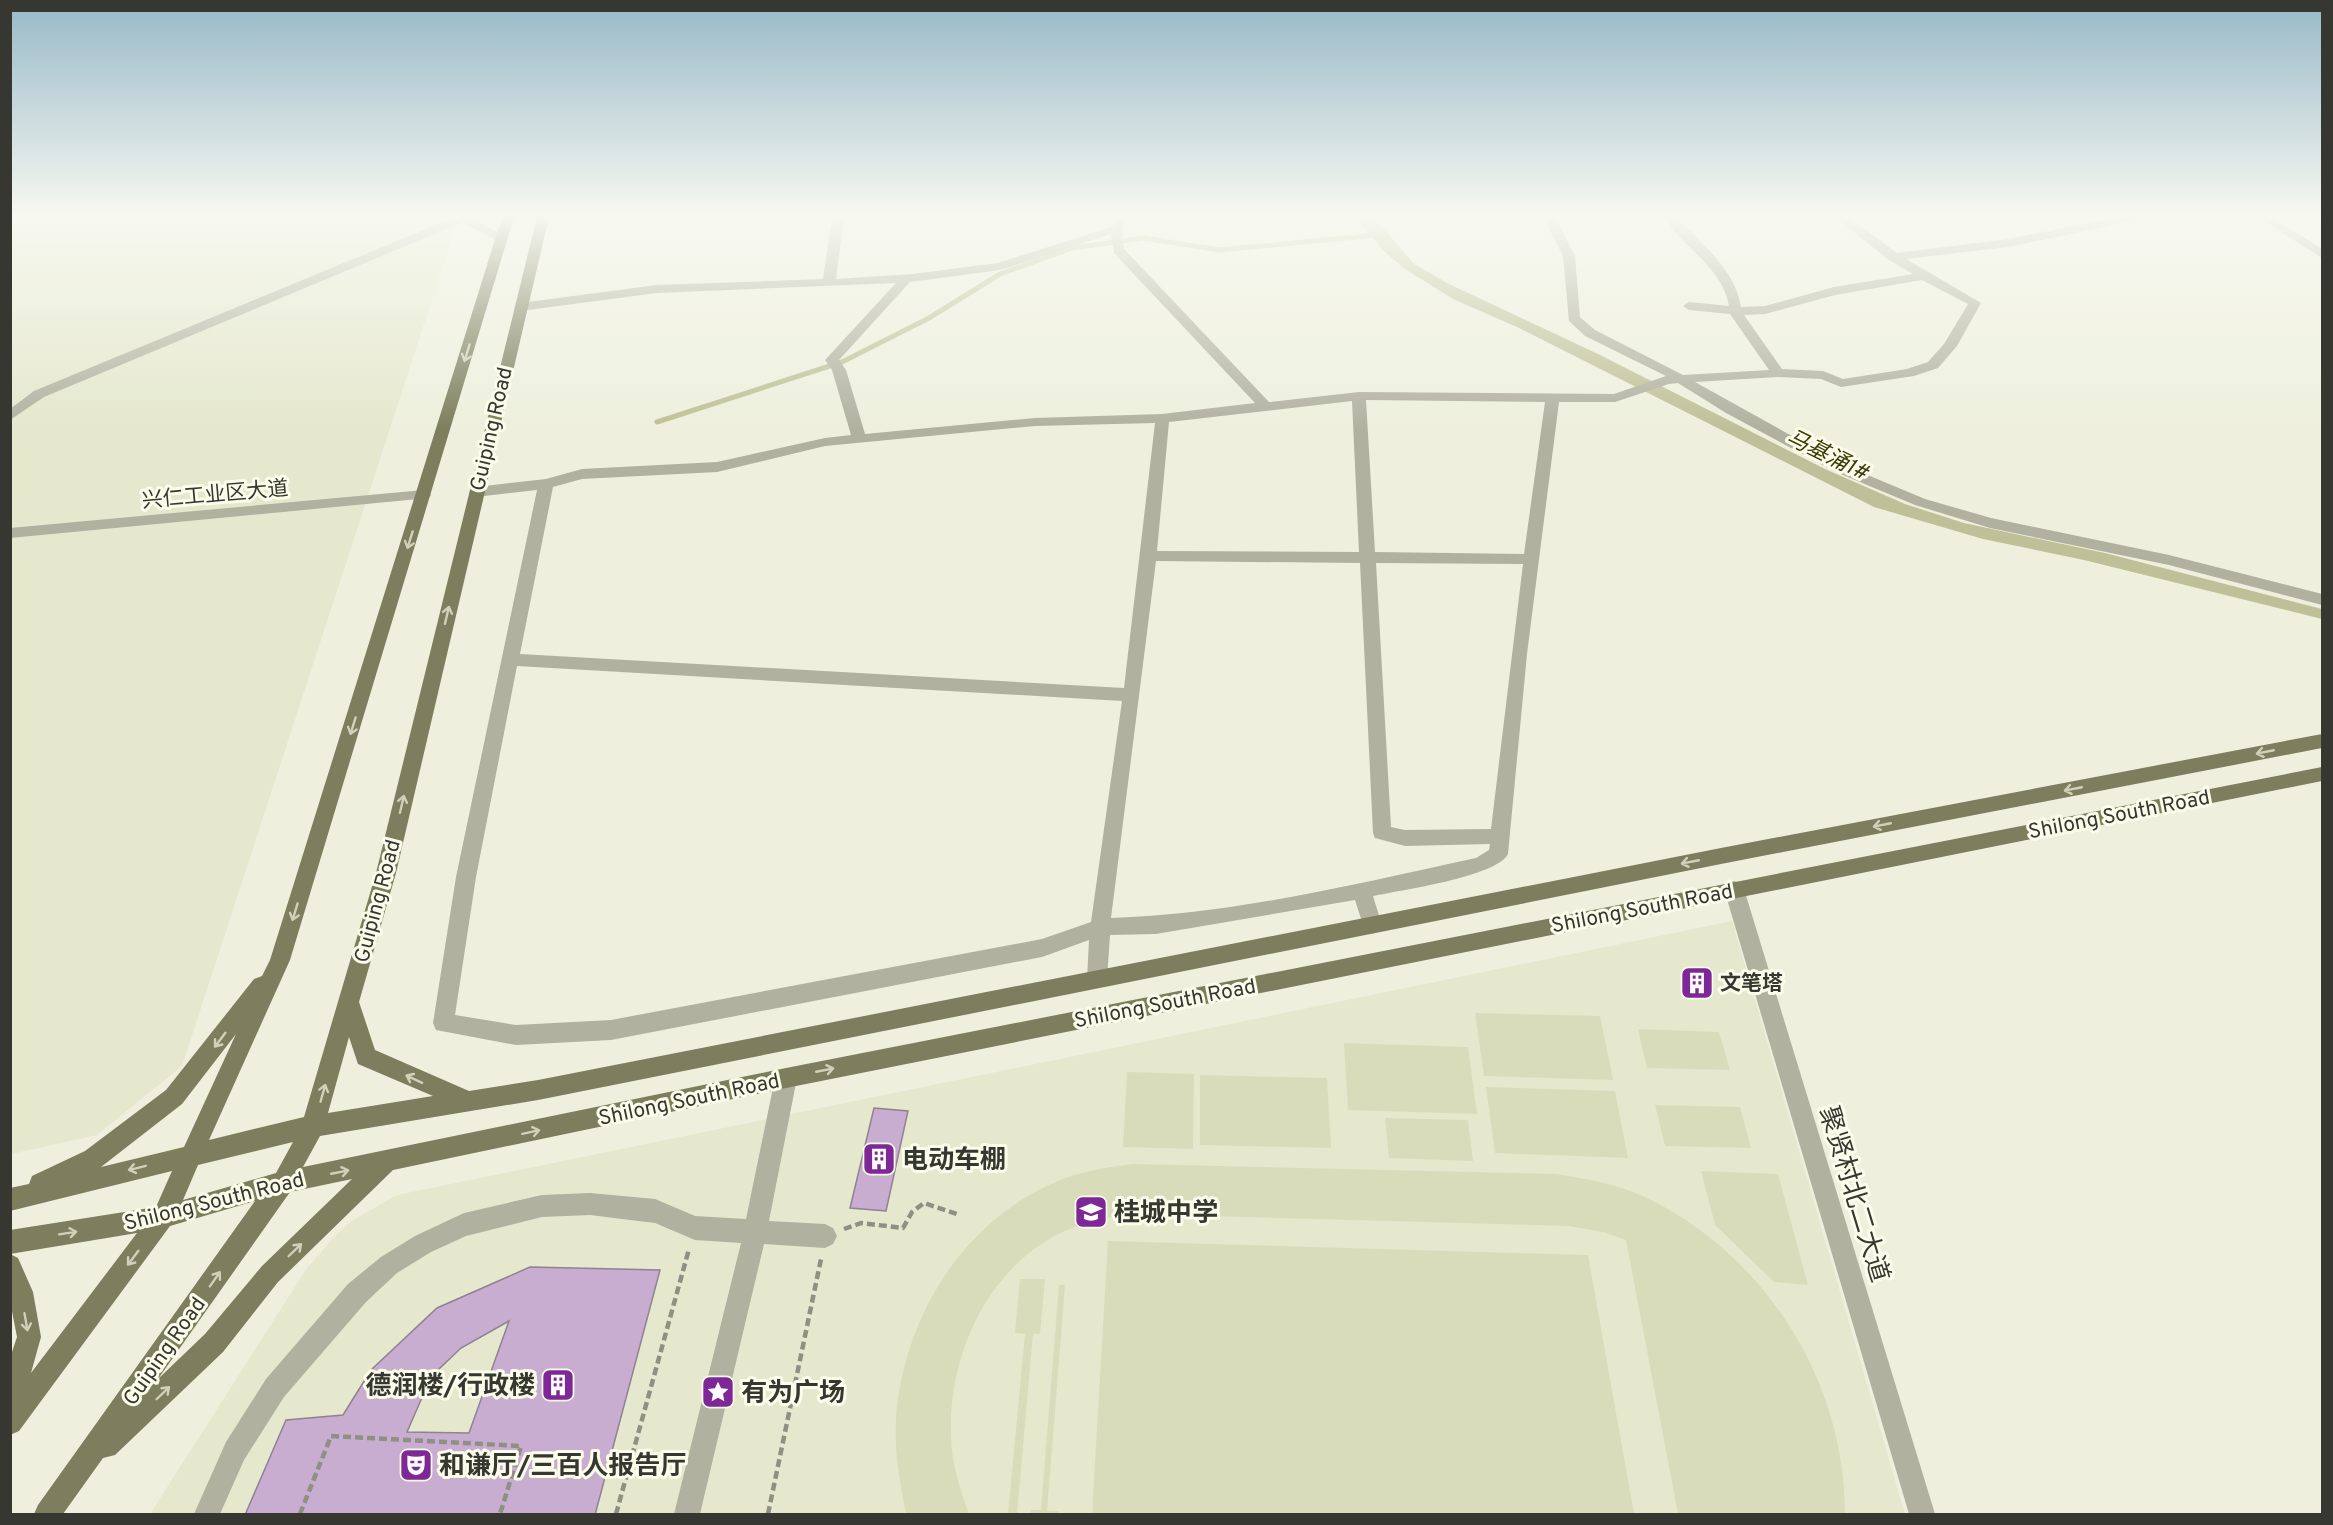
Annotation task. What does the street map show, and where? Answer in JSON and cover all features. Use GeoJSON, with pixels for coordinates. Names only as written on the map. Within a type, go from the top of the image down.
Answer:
{"type":"FeatureCollection","features":[{"type":"Feature","properties":{"kind":"main road","name":"Guiping Road"},"geometry":{"type":"LineString","coordinates":[[10,1422],[163,1217],[280,960],[486,288]]}},
{"type":"Feature","properties":{"kind":"main road","name":"Guiping Road"},"geometry":{"type":"LineString","coordinates":[[47,1515],[283,1182],[313,1126],[386,873],[525,288]]}},
{"type":"Feature","properties":{"kind":"main road","name":"Shilong South Road"},"geometry":{"type":"LineString","coordinates":[[10,1198],[313,1126],[538,1090],[1372,925],[2322,741]]}},
{"type":"Feature","properties":{"kind":"main road","name":"Shilong South Road"},"geometry":{"type":"LineString","coordinates":[[10,1242],[163,1217],[283,1182],[385,1163],[786,1078],[2322,774]]}},
{"type":"Feature","properties":{"kind":"main road"},"geometry":{"type":"LineString","coordinates":[[10,1198],[93,1159],[174,1097],[280,960]]}},
{"type":"Feature","properties":{"kind":"main road"},"geometry":{"type":"LineString","coordinates":[[349,1002],[366,1057],[468,1101]]}},
{"type":"Feature","properties":{"kind":"main road"},"geometry":{"type":"LineString","coordinates":[[75,1476],[214,1343],[270,1274],[385,1163]]}},
{"type":"Feature","properties":{"kind":"main road"},"geometry":{"type":"LineString","coordinates":[[10,1266],[21,1292],[29,1337],[10,1404]]}},
{"type":"Feature","properties":{"kind":"street"},"geometry":{"type":"LineString","coordinates":[[10,416],[39,394],[293,288]]}},
{"type":"Feature","properties":{"kind":"street"},"geometry":{"type":"LineString","coordinates":[[520,307],[657,289],[686,288]]}},
{"type":"Feature","properties":{"kind":"street"},"geometry":{"type":"LineString","coordinates":[[859,438],[835,365],[899,288]]}},
{"type":"Feature","properties":{"kind":"street"},"geometry":{"type":"LineString","coordinates":[[1166,288],[1266,407]]}},
{"type":"Feature","properties":{"kind":"street"},"geometry":{"type":"LineString","coordinates":[[1572,288],[1574,318],[1590,333],[1661,367],[1672,380],[1841,469],[1920,502],[1990,523],[2169,560],[2322,600]]}},
{"type":"Feature","properties":{"kind":"street"},"geometry":{"type":"LineString","coordinates":[[1729,288],[1736,311],[1778,374]]}},
{"type":"Feature","properties":{"kind":"street"},"geometry":{"type":"LineString","coordinates":[[1689,306],[1736,311],[1765,310],[1851,288]]}},
{"type":"Feature","properties":{"kind":"street"},"geometry":{"type":"LineString","coordinates":[[476,492],[546,484],[582,474],[717,467],[825,442],[1035,422],[1162,418],[1359,396],[1615,398],[1672,380],[1778,374],[1823,375],[1842,382],[1909,373],[1933,365],[1950,346],[1975,303],[1946,288]]}},
{"type":"Feature","properties":{"kind":"street"},"geometry":{"type":"LineString","coordinates":[[1359,396],[1382,833],[1405,837],[1500,836]]}},
{"type":"Feature","properties":{"kind":"street"},"geometry":{"type":"LineString","coordinates":[[546,484],[466,877],[443,1023],[516,1035],[611,1030],[1042,948],[1100,927],[1156,926],[1362,891],[1481,865],[1498,854],[1531,559],[1553,397]]}},
{"type":"Feature","properties":{"kind":"street"},"geometry":{"type":"LineString","coordinates":[[1097,979],[1100,927],[1132,695],[1162,418]]}},
{"type":"Feature","properties":{"kind":"street","name":"兴仁工业区大道"},"geometry":{"type":"LineString","coordinates":[[10,533],[424,495]]}},
{"type":"Feature","properties":{"kind":"street"},"geometry":{"type":"LineString","coordinates":[[1148,556],[1531,559]]}},
{"type":"Feature","properties":{"kind":"street"},"geometry":{"type":"LineString","coordinates":[[512,660],[1132,695]]}},
{"type":"Feature","properties":{"kind":"street","name":"聚贤村北二大道"},"geometry":{"type":"LineString","coordinates":[[1734,890],[1922,1515]]}},
{"type":"Feature","properties":{"kind":"street"},"geometry":{"type":"LineString","coordinates":[[1362,891],[1372,925]]}},
{"type":"Feature","properties":{"kind":"street"},"geometry":{"type":"LineString","coordinates":[[687,1515],[755,1233],[786,1078]]}},
{"type":"Feature","properties":{"kind":"street"},"geometry":{"type":"LineString","coordinates":[[207,1515],[235,1450],[275,1388],[357,1293],[388,1265],[423,1244],[464,1226],[542,1206],[590,1204],[655,1211],[695,1228],[825,1236]]}},
{"type":"Feature","properties":{"kind":"path"},"geometry":{"type":"LineString","coordinates":[[768,1515],[825,1236],[861,1223],[903,1228],[912,1212],[924,1203],[960,1215]]}},
{"type":"Feature","properties":{"kind":"path"},"geometry":{"type":"LineString","coordinates":[[616,1515],[695,1228]]}},
{"type":"Feature","properties":{"kind":"path"},"geometry":{"type":"LineString","coordinates":[[300,1515],[331,1436],[521,1446],[501,1515]]}},
{"type":"Feature","properties":{"kind":"shaded area"},"geometry":{"type":"Polygon","coordinates":[[[10,288],[436,288],[182,1066],[97,1135],[11,1154],[10,288]]]}},
{"type":"Feature","properties":{"kind":"shaded area"},"geometry":{"type":"Polygon","coordinates":[[[1436,288],[1458,288],[1598,354],[1825,469],[1905,504],[1964,523],[2105,553],[2322,609],[2322,619],[2084,560],[1983,539],[1874,507],[1517,327],[1453,299],[1436,288]]]}},
{"type":"Feature","properties":{"kind":"shaded area","name":"桂城中学"},"geometry":{"type":"Polygon","coordinates":[[[1732,921],[1905,1514],[150,1514],[307,1268],[334,1237],[353,1220],[397,1195],[1732,921]]]}},
{"type":"Feature","properties":{"kind":"shaded area"},"geometry":{"type":"Polygon","coordinates":[[[1475,1013],[1600,1016],[1613,1080],[1484,1076],[1475,1013]]]}},
{"type":"Feature","properties":{"kind":"shaded area"},"geometry":{"type":"Polygon","coordinates":[[[1638,1029],[1719,1032],[1730,1070],[1647,1068],[1638,1029]]]}},
{"type":"Feature","properties":{"kind":"shaded area"},"geometry":{"type":"Polygon","coordinates":[[[1344,1043],[1468,1047],[1477,1114],[1348,1110],[1344,1043]]]}},
{"type":"Feature","properties":{"kind":"shaded area"},"geometry":{"type":"Polygon","coordinates":[[[1127,1072],[1194,1074],[1193,1149],[1123,1147],[1127,1072]]]}},
{"type":"Feature","properties":{"kind":"shaded area"},"geometry":{"type":"Polygon","coordinates":[[[1200,1075],[1327,1078],[1331,1148],[1200,1145],[1200,1075]]]}},
{"type":"Feature","properties":{"kind":"shaded area"},"geometry":{"type":"Polygon","coordinates":[[[1486,1087],[1615,1091],[1628,1158],[1495,1153],[1486,1087]]]}},
{"type":"Feature","properties":{"kind":"shaded area"},"geometry":{"type":"Polygon","coordinates":[[[1655,1105],[1740,1107],[1751,1148],[1665,1146],[1655,1105]]]}},
{"type":"Feature","properties":{"kind":"shaded area"},"geometry":{"type":"Polygon","coordinates":[[[1385,1118],[1468,1120],[1473,1161],[1389,1158],[1385,1118]]]}},
{"type":"Feature","properties":{"kind":"shaded area"},"geometry":{"type":"Polygon","coordinates":[[[1133,1164],[1557,1174],[1613,1185],[1645,1197],[1688,1222],[1727,1252],[1761,1288],[1790,1327],[1814,1371],[1831,1417],[1841,1465],[1845,1514],[1678,1514],[1626,1240],[1603,1232],[1569,1226],[1134,1214],[1087,1223],[1043,1243],[1018,1262],[997,1286],[980,1312],[967,1341],[957,1372],[952,1404],[951,1435],[954,1465],[969,1514],[906,1514],[896,1443],[896,1419],[901,1381],[911,1345],[925,1310],[944,1277],[967,1247],[994,1220],[1024,1198],[1076,1175],[1133,1164]]]}},
{"type":"Feature","properties":{"kind":"shaded area"},"geometry":{"type":"Polygon","coordinates":[[[1701,1171],[1778,1174],[1808,1285],[1774,1282],[1715,1225],[1701,1171]]]}},
{"type":"Feature","properties":{"kind":"shaded area"},"geometry":{"type":"Polygon","coordinates":[[[1108,1241],[1588,1255],[1634,1514],[1092,1514],[1108,1241]]]}},
{"type":"Feature","properties":{"kind":"shaded area"},"geometry":{"type":"Polygon","coordinates":[[[1020,1279],[1045,1279],[1040,1334],[1033,1334],[1017,1514],[1008,1514],[1025,1334],[1015,1333],[1020,1279]]]}},
{"type":"Feature","properties":{"kind":"shaded area"},"geometry":{"type":"Polygon","coordinates":[[[1059,1285],[1065,1285],[1047,1511],[1059,1511],[1059,1514],[1031,1514],[1031,1510],[1041,1510],[1059,1285]]]}},
{"type":"Feature","properties":{"kind":"building","name":"文笔塔"},"geometry":{"type":"Polygon","coordinates":[[[1704,971],[1712,994],[1690,995],[1682,972],[1704,971]]]}},
{"type":"Feature","properties":{"kind":"building","name":"电动车棚"},"geometry":{"type":"Polygon","coordinates":[[[874,1108],[908,1111],[886,1211],[850,1208],[874,1108]]]}},
{"type":"Feature","properties":{"kind":"building"},"geometry":{"type":"Polygon","coordinates":[[[530,1267],[660,1270],[595,1515],[245,1515],[286,1420],[343,1415],[371,1370],[437,1308],[530,1267]],[[509,1321],[461,1348],[439,1369],[424,1393],[407,1432],[469,1433],[509,1321]]]}},
{"type":"Feature","properties":{"kind":"waterway"},"geometry":{"type":"LineString","coordinates":[[657,422],[842,362],[929,318],[977,288]]}},
{"type":"Feature","properties":{"kind":"place","name":"文笔塔"},"geometry":{"type":"Point","coordinates":[1697,983]}},
{"type":"Feature","properties":{"kind":"place","name":"电动车棚"},"geometry":{"type":"Point","coordinates":[879,1159]}},
{"type":"Feature","properties":{"kind":"place","name":"桂城中学"},"geometry":{"type":"Point","coordinates":[1091,1212]}},
{"type":"Feature","properties":{"kind":"place","name":"德润楼/行政楼"},"geometry":{"type":"Point","coordinates":[558,1385]}},
{"type":"Feature","properties":{"kind":"place","name":"有为广场"},"geometry":{"type":"Point","coordinates":[718,1392]}},
{"type":"Feature","properties":{"kind":"place","name":"和谦厅/三百人报告厅"},"geometry":{"type":"Point","coordinates":[416,1465]}},
{"type":"Feature","properties":{"kind":"water label","name":"马基涌1#"},"geometry":{"type":"Point","coordinates":[1828,454]}}]}
